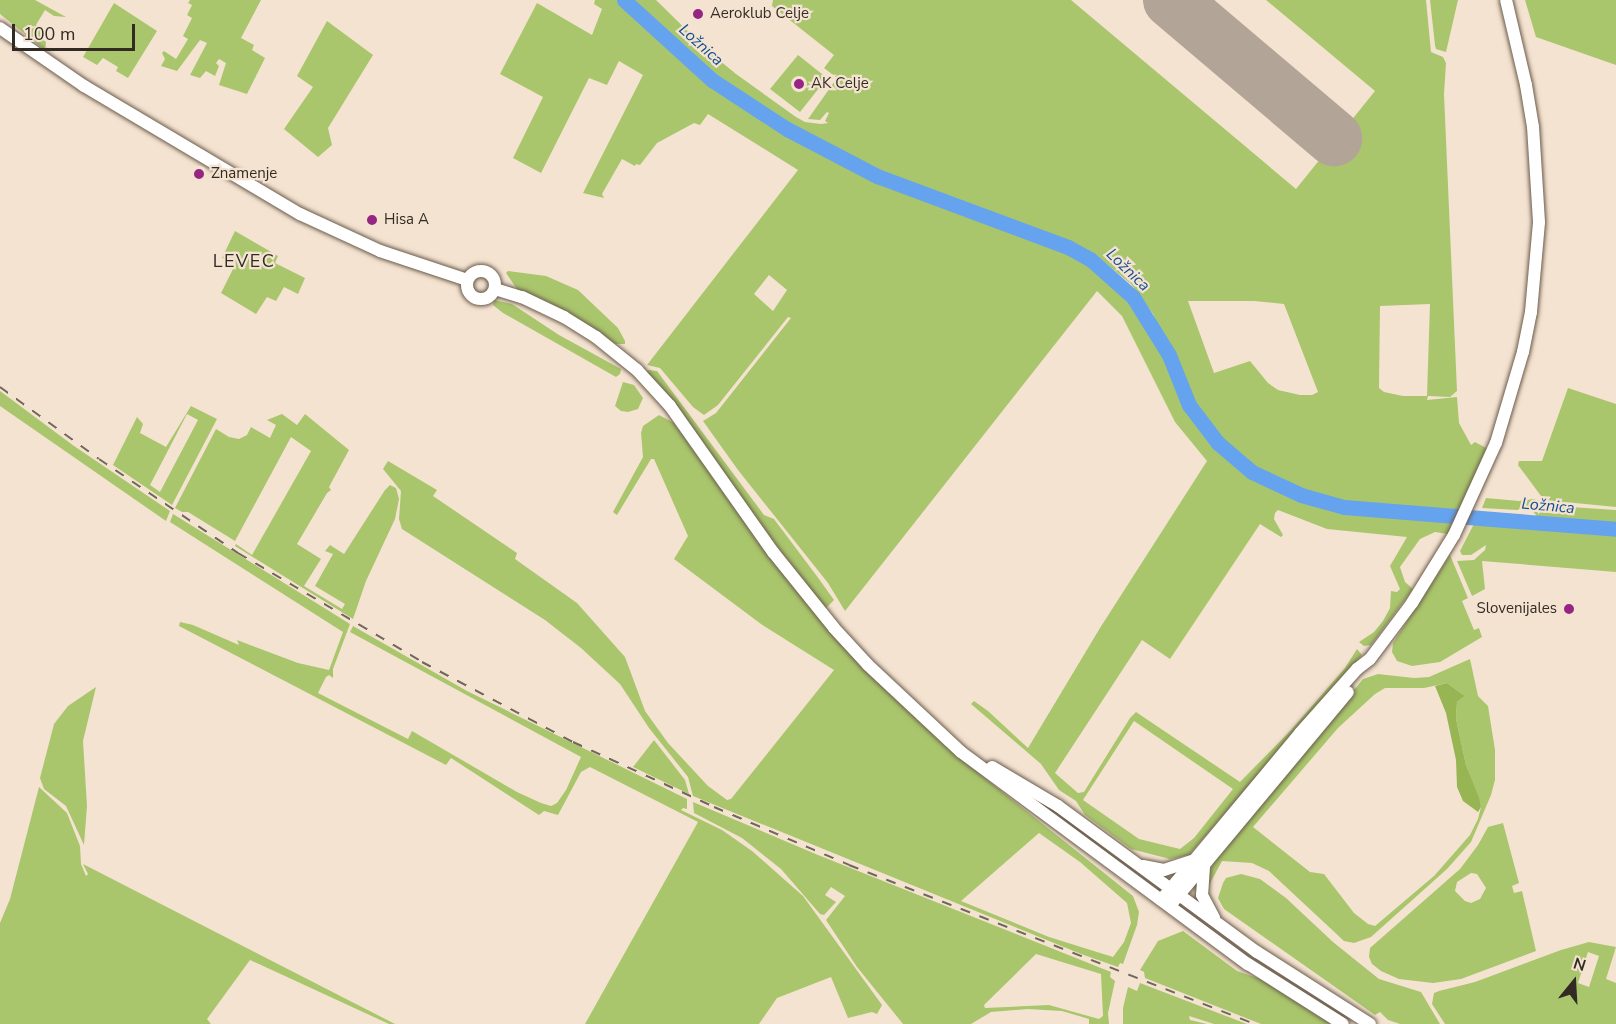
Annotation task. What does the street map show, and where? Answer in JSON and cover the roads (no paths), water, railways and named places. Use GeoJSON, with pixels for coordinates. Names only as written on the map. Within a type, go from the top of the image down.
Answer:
{"type":"FeatureCollection","features":[{"type":"Feature","properties":{"kind":"main road"},"geometry":{"type":"LineString","coordinates":[[1165,903],[1300,734],[1357,669],[1370,659],[1412,603],[1454,535],[1496,443],[1523,352],[1531,312],[1538,233],[1533,127],[1526,85],[1506,0]]}},
{"type":"Feature","properties":{"kind":"main road"},"geometry":{"type":"LineString","coordinates":[[0,28],[84,86],[300,214],[380,251],[467,280]]}},
{"type":"Feature","properties":{"kind":"main road"},"geometry":{"type":"LineString","coordinates":[[485,271],[494,278],[495,289],[488,298],[477,298],[468,291],[467,280],[474,272],[485,271]]}},
{"type":"Feature","properties":{"kind":"main road"},"geometry":{"type":"LineString","coordinates":[[495,289],[544,307],[579,326],[617,352],[645,378],[683,423],[773,552],[834,628],[868,665],[975,763],[1248,964],[1343,1024]]}},
{"type":"Feature","properties":{"kind":"main road"},"geometry":{"type":"LineString","coordinates":[[951,741],[1058,806],[1218,924],[1370,1024]]}},
{"type":"Feature","properties":{"kind":"main road"},"geometry":{"type":"LineString","coordinates":[[1133,862],[1164,870],[1200,862]]}},
{"type":"Feature","properties":{"kind":"main road"},"geometry":{"type":"LineString","coordinates":[[1200,862],[1202,895],[1218,924]]}},
{"type":"Feature","properties":{"kind":"waterway","name":"Ložnica"},"geometry":{"type":"LineString","coordinates":[[624,0],[712,80],[787,129],[877,176],[1068,247],[1090,259],[1133,297],[1169,355],[1189,405],[1218,443],[1252,472],[1301,495],[1344,507],[1616,529]]}},
{"type":"Feature","properties":{"kind":"railway"},"geometry":{"type":"LineString","coordinates":[[0,387],[99,459],[238,553],[422,662],[573,742],[714,807],[849,865],[1255,1024]]}},
{"type":"Feature","properties":{"kind":"place","name":"Aeroklub Celje"},"geometry":{"type":"Point","coordinates":[698,14]}},
{"type":"Feature","properties":{"kind":"place","name":"AK Celje"},"geometry":{"type":"Point","coordinates":[799,84]}},
{"type":"Feature","properties":{"kind":"place","name":"Znamenje"},"geometry":{"type":"Point","coordinates":[199,174]}},
{"type":"Feature","properties":{"kind":"place","name":"Hisa A"},"geometry":{"type":"Point","coordinates":[372,220]}},
{"type":"Feature","properties":{"kind":"place","name":"Slovenijales"},"geometry":{"type":"Point","coordinates":[1569,609]}},
{"type":"Feature","properties":{"kind":"district","name":"LEVEC"},"geometry":{"type":"Point","coordinates":[244,261]}}]}
